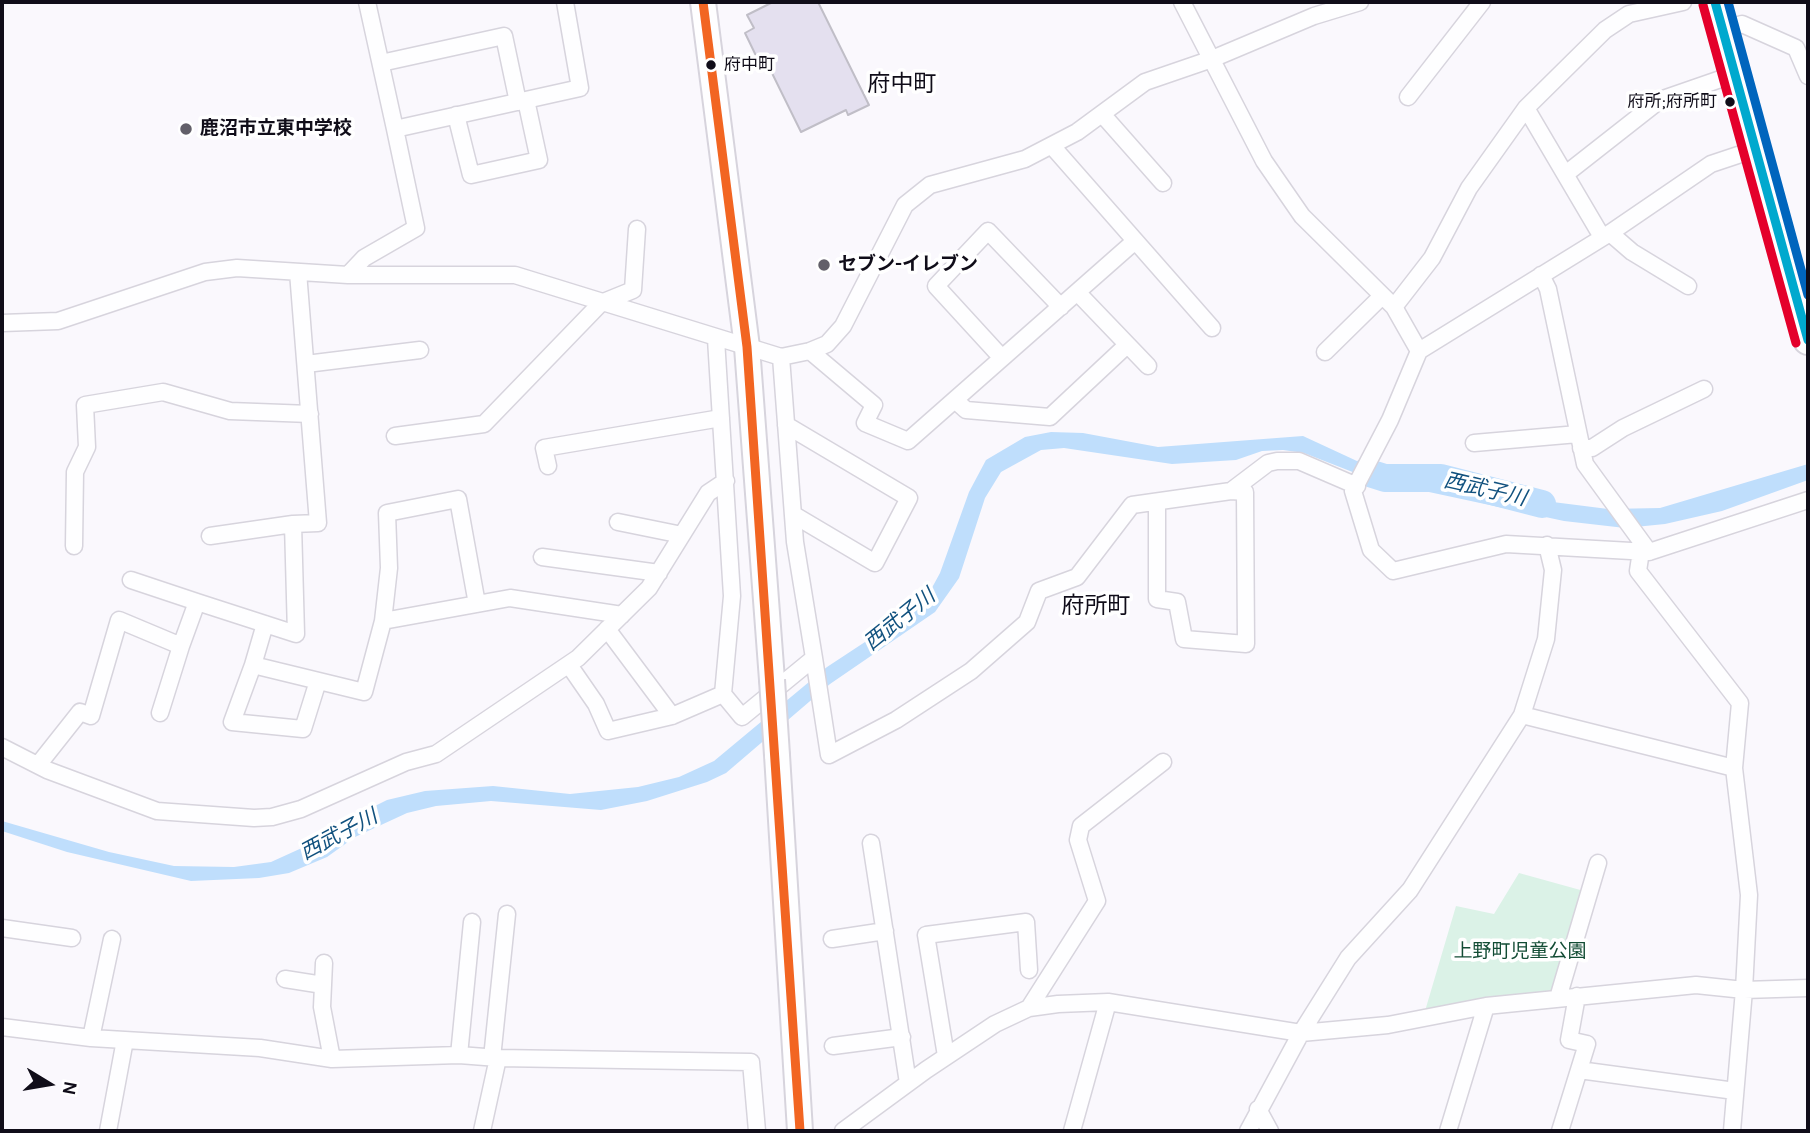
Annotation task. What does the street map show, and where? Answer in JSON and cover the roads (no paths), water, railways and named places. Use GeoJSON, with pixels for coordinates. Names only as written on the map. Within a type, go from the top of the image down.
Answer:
{"type":"FeatureCollection","features":[{"type":"Feature","properties":{"kind":"highway"},"geometry":{"type":"LineString","coordinates":[[1715,2],[1808,340]]}},
{"type":"Feature","properties":{"kind":"main road"},"geometry":{"type":"LineString","coordinates":[[703,2],[747,347],[772,680],[800,1131]]}},
{"type":"Feature","properties":{"kind":"street"},"geometry":{"type":"LineString","coordinates":[[348,275],[364,258],[416,228],[367,2]]}},
{"type":"Feature","properties":{"kind":"street"},"geometry":{"type":"LineString","coordinates":[[396,129],[580,88],[565,2]]}},
{"type":"Feature","properties":{"kind":"street"},"geometry":{"type":"LineString","coordinates":[[1182,2],[1264,161],[1294,205],[1339,255],[1388,301],[1419,351]]}},
{"type":"Feature","properties":{"kind":"street"},"geometry":{"type":"LineString","coordinates":[[2,323],[58,321],[205,272],[237,268],[348,275],[515,275],[781,357],[810,351],[827,344],[843,326],[905,205],[930,185],[1026,159],[1102,114],[1145,82],[1212,59],[1314,16],[1360,2]]}},
{"type":"Feature","properties":{"kind":"street"},"geometry":{"type":"LineString","coordinates":[[1408,97],[1482,2]]}},
{"type":"Feature","properties":{"kind":"street"},"geometry":{"type":"LineString","coordinates":[[1325,352],[1388,301],[1432,258],[1469,188],[1526,108],[1627,8],[1683,2]]}},
{"type":"Feature","properties":{"kind":"street"},"geometry":{"type":"LineString","coordinates":[[1723,30],[1742,24],[1796,48],[1808,76]]}},
{"type":"Feature","properties":{"kind":"street"},"geometry":{"type":"LineString","coordinates":[[381,63],[504,36],[538,160],[471,175],[456,116]]}},
{"type":"Feature","properties":{"kind":"street"},"geometry":{"type":"LineString","coordinates":[[1567,173],[1660,100],[1735,74]]}},
{"type":"Feature","properties":{"kind":"street"},"geometry":{"type":"LineString","coordinates":[[1526,108],[1606,235],[1688,286]]}},
{"type":"Feature","properties":{"kind":"street"},"geometry":{"type":"LineString","coordinates":[[1102,114],[1163,183]]}},
{"type":"Feature","properties":{"kind":"street"},"geometry":{"type":"LineString","coordinates":[[1052,146],[1212,328]]}},
{"type":"Feature","properties":{"kind":"street"},"geometry":{"type":"LineString","coordinates":[[1756,149],[1711,164],[1606,235],[1419,351],[1390,420],[1353,491],[1371,550],[1393,571],[1506,544],[1645,552],[1808,500]]}},
{"type":"Feature","properties":{"kind":"street"},"geometry":{"type":"LineString","coordinates":[[396,436],[484,424],[601,303],[632,290],[637,229]]}},
{"type":"Feature","properties":{"kind":"street"},"geometry":{"type":"LineString","coordinates":[[1002,358],[936,286],[988,231],[1061,307]]}},
{"type":"Feature","properties":{"kind":"street"},"geometry":{"type":"LineString","coordinates":[[810,351],[874,405],[865,423],[908,441],[1135,241]]}},
{"type":"Feature","properties":{"kind":"street"},"geometry":{"type":"LineString","coordinates":[[210,536],[318,523],[298,272]]}},
{"type":"Feature","properties":{"kind":"street"},"geometry":{"type":"LineString","coordinates":[[1541,275],[1548,289],[1585,464],[1645,552]]}},
{"type":"Feature","properties":{"kind":"street"},"geometry":{"type":"LineString","coordinates":[[1077,292],[1148,366]]}},
{"type":"Feature","properties":{"kind":"street"},"geometry":{"type":"LineString","coordinates":[[716,339],[732,596],[723,694],[742,717],[814,658]]}},
{"type":"Feature","properties":{"kind":"street"},"geometry":{"type":"LineString","coordinates":[[955,400],[967,410],[1050,417],[1128,345]]}},
{"type":"Feature","properties":{"kind":"street"},"geometry":{"type":"LineString","coordinates":[[306,364],[420,350]]}},
{"type":"Feature","properties":{"kind":"street"},"geometry":{"type":"LineString","coordinates":[[781,357],[793,515],[829,755],[896,720],[971,671],[1027,622],[1039,591],[1077,578],[1132,505],[1231,491],[1245,492],[1246,644],[1184,639],[1177,602],[1157,599],[1157,502]]}},
{"type":"Feature","properties":{"kind":"street"},"geometry":{"type":"LineString","coordinates":[[1474,443],[1580,442],[1592,448],[1622,428],[1704,389]]}},
{"type":"Feature","properties":{"kind":"street"},"geometry":{"type":"LineString","coordinates":[[74,546],[75,472],[88,446],[85,405],[163,392],[230,411],[310,414]]}},
{"type":"Feature","properties":{"kind":"street"},"geometry":{"type":"LineString","coordinates":[[548,466],[544,448],[721,418]]}},
{"type":"Feature","properties":{"kind":"street"},"geometry":{"type":"LineString","coordinates":[[786,425],[909,498],[875,564],[793,515]]}},
{"type":"Feature","properties":{"kind":"street"},"geometry":{"type":"LineString","coordinates":[[1231,491],[1268,463],[1277,461],[1299,461],[1357,486]]}},
{"type":"Feature","properties":{"kind":"street"},"geometry":{"type":"LineString","coordinates":[[2,747],[38,765],[157,811],[272,817],[301,809],[406,762],[436,754],[569,665],[649,588],[708,492],[726,481]]}},
{"type":"Feature","properties":{"kind":"street"},"geometry":{"type":"LineString","coordinates":[[253,665],[365,692],[383,621],[389,568],[387,513],[458,499],[477,604]]}},
{"type":"Feature","properties":{"kind":"street"},"geometry":{"type":"LineString","coordinates":[[618,522],[682,535]]}},
{"type":"Feature","properties":{"kind":"street"},"geometry":{"type":"LineString","coordinates":[[131,580],[296,634],[293,524]]}},
{"type":"Feature","properties":{"kind":"street"},"geometry":{"type":"LineString","coordinates":[[1248,1131],[1300,1033],[1348,958],[1410,890],[1522,715],[1546,639],[1553,570],[1547,545]]}},
{"type":"Feature","properties":{"kind":"street"},"geometry":{"type":"LineString","coordinates":[[1645,552],[1638,571],[1740,703],[1734,768],[1749,895],[1732,1131]]}},
{"type":"Feature","properties":{"kind":"street"},"geometry":{"type":"LineString","coordinates":[[542,557],[659,573]]}},
{"type":"Feature","properties":{"kind":"street"},"geometry":{"type":"LineString","coordinates":[[383,621],[510,598],[622,615]]}},
{"type":"Feature","properties":{"kind":"street"},"geometry":{"type":"LineString","coordinates":[[160,713],[197,601]]}},
{"type":"Feature","properties":{"kind":"street"},"geometry":{"type":"LineString","coordinates":[[38,765],[80,712],[91,716],[119,620],[181,646]]}},
{"type":"Feature","properties":{"kind":"street"},"geometry":{"type":"LineString","coordinates":[[265,624],[232,722],[303,729],[318,681]]}},
{"type":"Feature","properties":{"kind":"street"},"geometry":{"type":"LineString","coordinates":[[607,629],[672,716]]}},
{"type":"Feature","properties":{"kind":"street"},"geometry":{"type":"LineString","coordinates":[[569,665],[597,704],[608,731],[672,716],[723,694]]}},
{"type":"Feature","properties":{"kind":"street"},"geometry":{"type":"LineString","coordinates":[[1522,715],[1734,768]]}},
{"type":"Feature","properties":{"kind":"street"},"geometry":{"type":"LineString","coordinates":[[1029,1008],[1097,901],[1078,840],[1082,826],[1163,762]]}},
{"type":"Feature","properties":{"kind":"street"},"geometry":{"type":"LineString","coordinates":[[872,843],[908,1083]]}},
{"type":"Feature","properties":{"kind":"street"},"geometry":{"type":"LineString","coordinates":[[1558,998],[1598,863]]}},
{"type":"Feature","properties":{"kind":"street"},"geometry":{"type":"LineString","coordinates":[[482,1131],[495,1058],[507,914]]}},
{"type":"Feature","properties":{"kind":"street"},"geometry":{"type":"LineString","coordinates":[[459,1055],[472,922]]}},
{"type":"Feature","properties":{"kind":"street"},"geometry":{"type":"LineString","coordinates":[[946,1056],[926,935],[1026,922],[1029,970]]}},
{"type":"Feature","properties":{"kind":"street"},"geometry":{"type":"LineString","coordinates":[[2,928],[72,938]]}},
{"type":"Feature","properties":{"kind":"street"},"geometry":{"type":"LineString","coordinates":[[832,939],[885,932]]}},
{"type":"Feature","properties":{"kind":"street"},"geometry":{"type":"LineString","coordinates":[[91,1038],[112,939]]}},
{"type":"Feature","properties":{"kind":"street"},"geometry":{"type":"LineString","coordinates":[[324,963],[322,1007],[332,1059]]}},
{"type":"Feature","properties":{"kind":"street"},"geometry":{"type":"LineString","coordinates":[[285,979],[323,985]]}},
{"type":"Feature","properties":{"kind":"street"},"geometry":{"type":"LineString","coordinates":[[843,1131],[946,1056],[995,1024],[1029,1008],[1108,1002],[1300,1033],[1388,1025],[1486,1006],[1696,985],[1744,990],[1808,988]]}},
{"type":"Feature","properties":{"kind":"street"},"geometry":{"type":"LineString","coordinates":[[1560,1131],[1587,1044],[1569,1040],[1577,996]]}},
{"type":"Feature","properties":{"kind":"street"},"geometry":{"type":"LineString","coordinates":[[1072,1131],[1108,1002]]}},
{"type":"Feature","properties":{"kind":"street"},"geometry":{"type":"LineString","coordinates":[[1448,1131],[1486,1006]]}},
{"type":"Feature","properties":{"kind":"street"},"geometry":{"type":"LineString","coordinates":[[2,1027],[91,1038],[260,1048],[332,1059],[459,1055],[495,1058],[751,1062],[757,1131]]}},
{"type":"Feature","properties":{"kind":"street"},"geometry":{"type":"LineString","coordinates":[[833,1046],[901,1037]]}},
{"type":"Feature","properties":{"kind":"street"},"geometry":{"type":"LineString","coordinates":[[107,1131],[125,1040]]}},
{"type":"Feature","properties":{"kind":"street"},"geometry":{"type":"LineString","coordinates":[[1579,1070],[1735,1091]]}},
{"type":"Feature","properties":{"kind":"street"},"geometry":{"type":"LineString","coordinates":[[1258,1109],[1270,1131]]}},
{"type":"Feature","properties":{"kind":"water"},"geometry":{"type":"Polygon","coordinates":[[[1051,432],[1083,433],[1158,447],[1303,436],[1385,474],[1412,480],[1441,478],[1482,493],[1608,509],[1660,508],[1808,464],[1808,480],[1722,511],[1665,524],[1625,528],[1564,521],[1373,480],[1304,453],[1283,450],[1262,451],[1236,460],[1172,464],[1064,448],[1041,450],[1001,472],[985,498],[959,578],[935,612],[830,684],[726,773],[707,782],[647,801],[601,810],[491,801],[436,806],[407,813],[355,837],[327,857],[289,873],[259,878],[191,881],[67,852],[2,831],[2,821],[109,852],[174,866],[234,867],[271,862],[326,837],[351,818],[387,800],[425,791],[493,786],[570,794],[638,787],[679,777],[714,761],[827,667],[906,615],[928,595],[940,573],[969,492],[986,460],[1025,437],[1051,432]]]}},
{"type":"Feature","properties":{"kind":"waterway","name":"西武子川"},"geometry":{"type":"LineString","coordinates":[[1366,472],[1385,478],[1441,478],[1542,504]]}},
{"type":"Feature","properties":{"kind":"place","name":"府中町"},"geometry":{"type":"Point","coordinates":[711,65]}},
{"type":"Feature","properties":{"kind":"place","name":"府所;府所町"},"geometry":{"type":"Point","coordinates":[1730,102]}},
{"type":"Feature","properties":{"kind":"place","name":"鹿沼市立東中学校"},"geometry":{"type":"Point","coordinates":[186,129]}},
{"type":"Feature","properties":{"kind":"place","name":"セブン-イレブン"},"geometry":{"type":"Point","coordinates":[824,265]}},
{"type":"Feature","properties":{"kind":"district","name":"府中町"},"geometry":{"type":"Point","coordinates":[902,84]}},
{"type":"Feature","properties":{"kind":"district","name":"府所町"},"geometry":{"type":"Point","coordinates":[1096,606]}},
{"type":"Feature","properties":{"kind":"park label","name":"上野町児童公園"},"geometry":{"type":"Point","coordinates":[1520,952]}}]}
